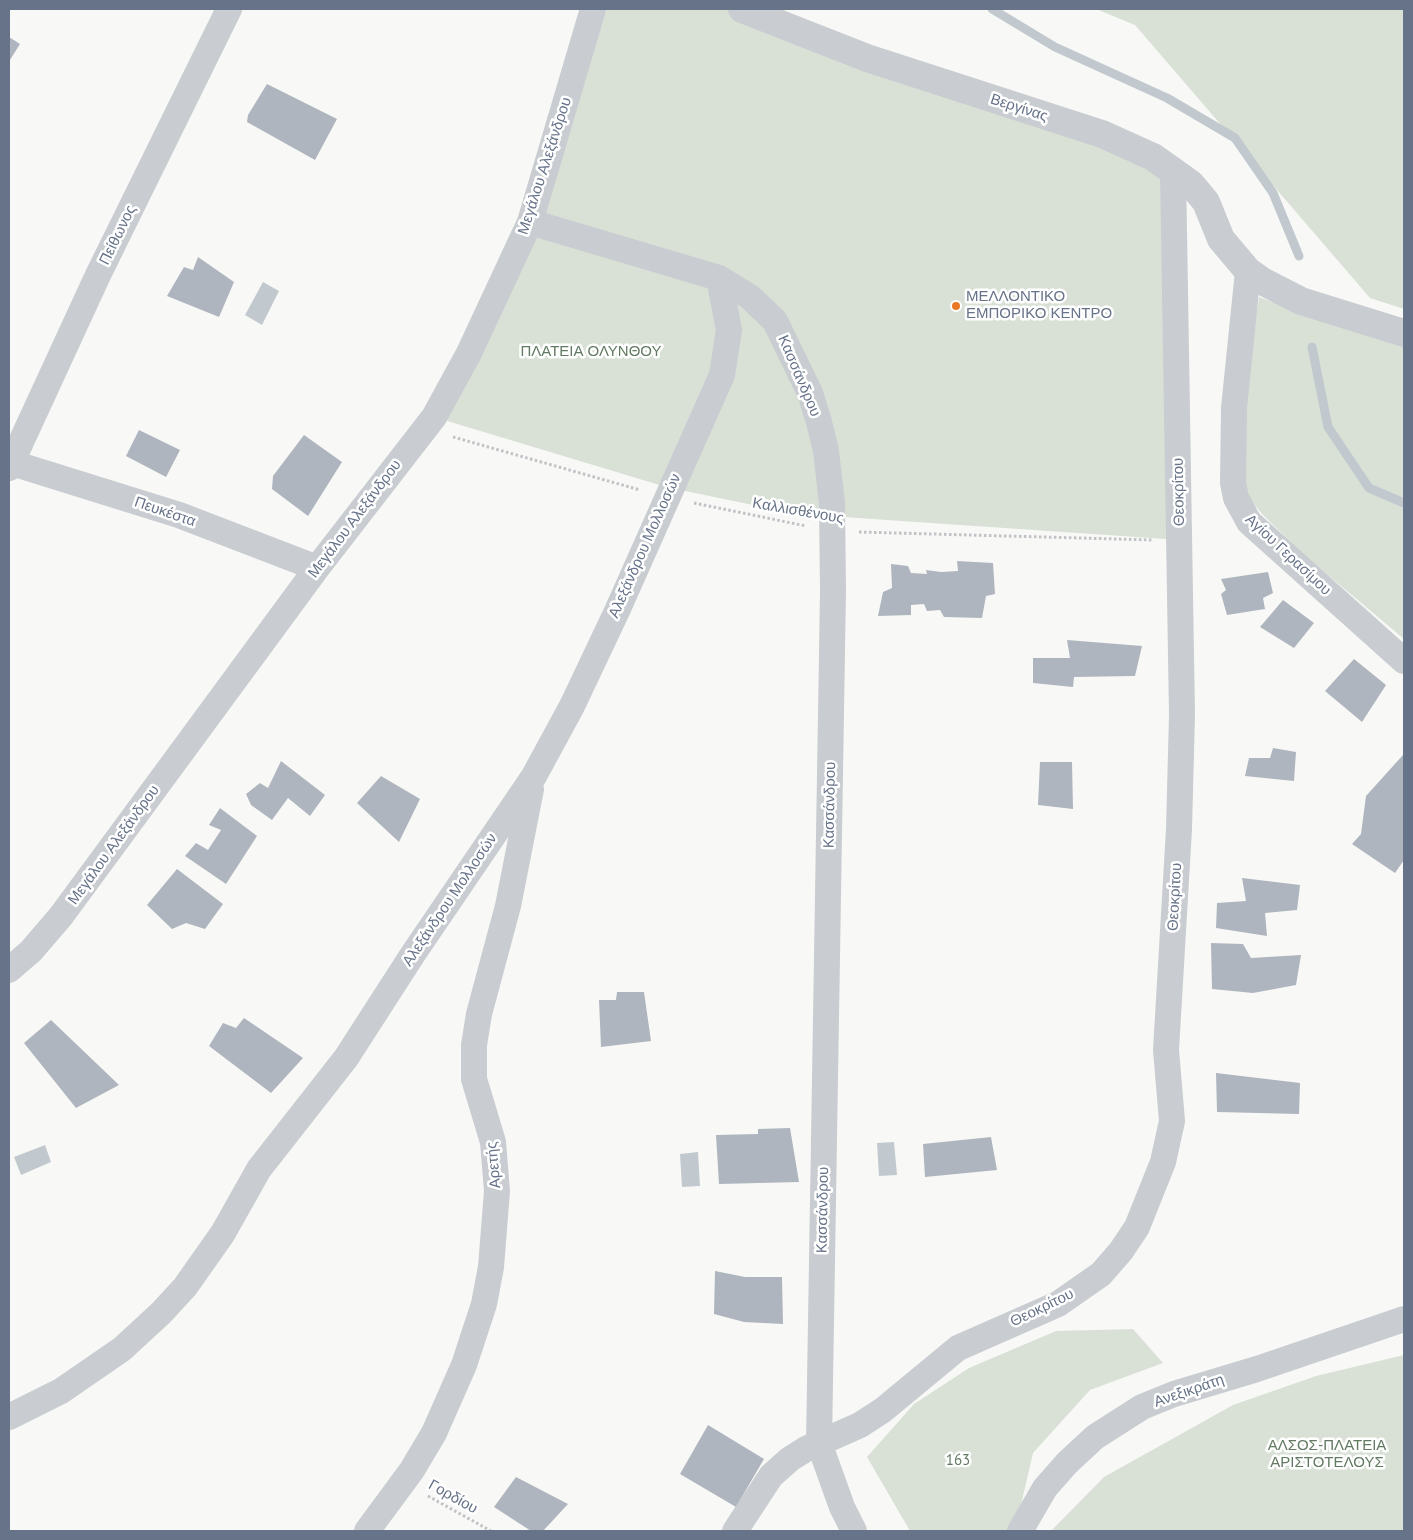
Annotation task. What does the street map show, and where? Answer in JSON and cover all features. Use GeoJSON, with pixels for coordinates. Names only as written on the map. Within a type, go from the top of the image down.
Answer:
{"type":"FeatureCollection","features":[{"type":"Feature","properties":{"kind":"street","name":"Πείθωνος"},"geometry":{"type":"LineString","coordinates":[[9,464],[98,275],[229,9]]}},
{"type":"Feature","properties":{"kind":"street","name":"Μεγάλου Αλεξάνδρου"},"geometry":{"type":"LineString","coordinates":[[9,970],[31,951],[61,916],[317,568],[434,417],[469,353],[530,222],[593,9]]}},
{"type":"Feature","properties":{"kind":"street","name":"Βεργίνας"},"geometry":{"type":"LineString","coordinates":[[742,9],[867,58],[1102,134],[1153,156],[1191,184],[1206,202],[1221,239],[1248,271],[1262,281],[1301,301],[1404,332]]}},
{"type":"Feature","properties":{"kind":"street","name":"Θεοκρίτου"},"geometry":{"type":"LineString","coordinates":[[819,1443],[860,1425],[883,1410],[958,1348],[1047,1309],[1089,1284],[1112,1262],[1130,1239],[1151,1196],[1165,1155],[1172,1121],[1166,1050],[1179,829],[1182,715],[1173,170]]}},
{"type":"Feature","properties":{"kind":"street","name":"Κασσάνδρου"},"geometry":{"type":"LineString","coordinates":[[530,222],[719,278],[750,298],[775,321],[810,393],[826,452],[833,531],[819,1443]]}},
{"type":"Feature","properties":{"kind":"street","name":"Αγίου Γερασίμου"},"geometry":{"type":"LineString","coordinates":[[1248,271],[1234,408],[1233,483],[1236,498],[1241,510],[1254,526],[1404,661]]}},
{"type":"Feature","properties":{"kind":"street","name":"Αλεξάνδρου Μολλοσών"},"geometry":{"type":"LineString","coordinates":[[9,1417],[61,1391],[122,1349],[148,1326],[185,1287],[223,1232],[259,1169],[346,1058],[413,954],[534,776],[572,706],[713,396],[725,361],[729,330],[719,278]]}},
{"type":"Feature","properties":{"kind":"street","name":"Πευκέστα"},"geometry":{"type":"LineString","coordinates":[[9,464],[179,515],[317,568]]}},
{"type":"Feature","properties":{"kind":"street","name":"Αρετής"},"geometry":{"type":"LineString","coordinates":[[367,1531],[424,1451],[455,1389],[473,1343],[487,1290],[496,1218],[497,1191],[493,1142],[474,1079],[474,1045],[478,1020],[508,906],[534,776]]}},
{"type":"Feature","properties":{"kind":"street","name":"Ανεξικράτη"},"geometry":{"type":"LineString","coordinates":[[1020,1531],[1045,1488],[1067,1463],[1095,1437],[1142,1408],[1174,1394],[1257,1369],[1404,1320]]}},
{"type":"Feature","properties":{"kind":"street"},"geometry":{"type":"LineString","coordinates":[[735,1531],[771,1476],[790,1459],[819,1443],[842,1507],[854,1531]]}},
{"type":"Feature","properties":{"kind":"path","name":"Καλλισθένους"},"geometry":{"type":"LineString","coordinates":[[424,429],[667,498],[833,531],[1180,540]]}},
{"type":"Feature","properties":{"kind":"path","name":"Γορδίου"},"geometry":{"type":"LineString","coordinates":[[403,1482],[491,1531]]}},
{"type":"Feature","properties":{"kind":"green space","name":"ΠΛΑΤΕΙΑ ΟΛΥΝΘΟΥ"},"geometry":{"type":"Polygon","coordinates":[[[593,9],[729,9],[1173,170],[1180,540],[843,517],[819,422],[830,521],[666,487],[434,417],[534,210],[593,9]]]}},
{"type":"Feature","properties":{"kind":"green space"},"geometry":{"type":"Polygon","coordinates":[[[1096,9],[1404,9],[1404,309],[1370,298],[1135,25],[1096,9]]]}},
{"type":"Feature","properties":{"kind":"green space"},"geometry":{"type":"Polygon","coordinates":[[[1259,297],[1349,330],[1404,346],[1404,639],[1303,554],[1263,515],[1245,493],[1241,412],[1259,297]]]}},
{"type":"Feature","properties":{"kind":"green space","name":"163"},"geometry":{"type":"Polygon","coordinates":[[[1133,1329],[1163,1363],[1090,1390],[1033,1453],[1015,1531],[910,1531],[867,1457],[914,1404],[969,1368],[1056,1331],[1133,1329]]]}},
{"type":"Feature","properties":{"kind":"green space","name":"ΑΛΣΟΣ-ΠΛΑΤΕΙΑ ΑΡΙΣΤΟΤΕΛΟΥΣ"},"geometry":{"type":"Polygon","coordinates":[[[1404,1355],[1404,1531],[1051,1531],[1104,1477],[1233,1405],[1316,1376],[1404,1355]]]}},
{"type":"Feature","properties":{"kind":"shaded area"},"geometry":{"type":"Polygon","coordinates":[[[263,282],[279,291],[262,325],[245,315],[263,282]]]}},
{"type":"Feature","properties":{"kind":"shaded area"},"geometry":{"type":"Polygon","coordinates":[[[894,1142],[897,1175],[879,1176],[877,1143],[894,1142]]]}},
{"type":"Feature","properties":{"kind":"shaded area"},"geometry":{"type":"Polygon","coordinates":[[[45,1145],[51,1162],[21,1175],[14,1157],[45,1145]]]}},
{"type":"Feature","properties":{"kind":"shaded area"},"geometry":{"type":"Polygon","coordinates":[[[698,1152],[700,1186],[682,1187],[680,1154],[698,1152]]]}},
{"type":"Feature","properties":{"kind":"building"},"geometry":{"type":"Polygon","coordinates":[[[9,37],[20,44],[10,60],[9,59],[9,37]]]}},
{"type":"Feature","properties":{"kind":"building"},"geometry":{"type":"Polygon","coordinates":[[[267,84],[337,119],[315,160],[247,122],[248,115],[267,84]]]}},
{"type":"Feature","properties":{"kind":"building"},"geometry":{"type":"Polygon","coordinates":[[[198,257],[234,282],[219,317],[167,296],[184,267],[193,270],[198,257]]]}},
{"type":"Feature","properties":{"kind":"building"},"geometry":{"type":"Polygon","coordinates":[[[139,430],[180,450],[166,477],[126,456],[139,430]]]}},
{"type":"Feature","properties":{"kind":"building"},"geometry":{"type":"Polygon","coordinates":[[[304,435],[342,462],[308,516],[272,489],[273,476],[304,435]]]}},
{"type":"Feature","properties":{"kind":"building"},"geometry":{"type":"Polygon","coordinates":[[[957,561],[993,563],[995,594],[986,596],[982,618],[944,617],[940,610],[927,611],[924,604],[911,605],[911,615],[878,616],[883,592],[892,588],[891,564],[908,566],[911,573],[927,574],[926,570],[941,572],[958,571],[957,561]]]}},
{"type":"Feature","properties":{"kind":"building"},"geometry":{"type":"Polygon","coordinates":[[[1268,572],[1273,593],[1263,598],[1265,609],[1227,615],[1221,594],[1226,590],[1221,579],[1268,572]]]}},
{"type":"Feature","properties":{"kind":"building"},"geometry":{"type":"Polygon","coordinates":[[[1283,600],[1314,623],[1294,648],[1260,627],[1283,600]]]}},
{"type":"Feature","properties":{"kind":"building"},"geometry":{"type":"Polygon","coordinates":[[[1067,640],[1142,646],[1135,676],[1074,677],[1073,687],[1033,683],[1033,658],[1070,658],[1067,640]]]}},
{"type":"Feature","properties":{"kind":"building"},"geometry":{"type":"Polygon","coordinates":[[[1354,659],[1386,685],[1362,722],[1325,691],[1354,659]]]}},
{"type":"Feature","properties":{"kind":"building"},"geometry":{"type":"Polygon","coordinates":[[[1273,748],[1296,752],[1294,781],[1245,776],[1249,758],[1270,758],[1273,748]]]}},
{"type":"Feature","properties":{"kind":"building"},"geometry":{"type":"Polygon","coordinates":[[[1403,755],[1404,860],[1395,873],[1352,844],[1361,834],[1366,796],[1403,755]]]}},
{"type":"Feature","properties":{"kind":"building"},"geometry":{"type":"Polygon","coordinates":[[[281,761],[325,795],[310,816],[288,798],[272,820],[251,805],[246,794],[260,783],[268,788],[281,761]]]}},
{"type":"Feature","properties":{"kind":"building"},"geometry":{"type":"Polygon","coordinates":[[[1040,762],[1072,762],[1073,809],[1038,805],[1040,762]]]}},
{"type":"Feature","properties":{"kind":"building"},"geometry":{"type":"Polygon","coordinates":[[[381,776],[420,799],[399,842],[357,803],[381,776]]]}},
{"type":"Feature","properties":{"kind":"building"},"geometry":{"type":"Polygon","coordinates":[[[220,808],[257,836],[226,884],[185,856],[196,843],[208,850],[221,830],[209,825],[220,808]]]}},
{"type":"Feature","properties":{"kind":"building"},"geometry":{"type":"Polygon","coordinates":[[[177,869],[223,904],[205,929],[186,923],[172,929],[147,905],[177,869]]]}},
{"type":"Feature","properties":{"kind":"building"},"geometry":{"type":"Polygon","coordinates":[[[1242,878],[1300,885],[1297,910],[1265,913],[1267,936],[1216,928],[1217,903],[1246,901],[1242,878]]]}},
{"type":"Feature","properties":{"kind":"building"},"geometry":{"type":"Polygon","coordinates":[[[1211,943],[1243,944],[1251,958],[1301,955],[1296,985],[1253,993],[1212,989],[1211,943]]]}},
{"type":"Feature","properties":{"kind":"building"},"geometry":{"type":"Polygon","coordinates":[[[617,992],[644,992],[651,1041],[601,1047],[599,1000],[616,1000],[617,992]]]}},
{"type":"Feature","properties":{"kind":"building"},"geometry":{"type":"Polygon","coordinates":[[[244,1018],[303,1058],[271,1093],[209,1046],[223,1023],[236,1028],[244,1018]]]}},
{"type":"Feature","properties":{"kind":"building"},"geometry":{"type":"Polygon","coordinates":[[[51,1020],[119,1085],[76,1108],[24,1043],[51,1020]]]}},
{"type":"Feature","properties":{"kind":"building"},"geometry":{"type":"Polygon","coordinates":[[[1216,1073],[1300,1083],[1299,1114],[1217,1112],[1216,1073]]]}},
{"type":"Feature","properties":{"kind":"building"},"geometry":{"type":"Polygon","coordinates":[[[790,1128],[799,1182],[719,1184],[716,1135],[758,1134],[758,1129],[790,1128]]]}},
{"type":"Feature","properties":{"kind":"building"},"geometry":{"type":"Polygon","coordinates":[[[991,1137],[997,1170],[925,1177],[923,1144],[991,1137]]]}},
{"type":"Feature","properties":{"kind":"building"},"geometry":{"type":"Polygon","coordinates":[[[715,1271],[745,1277],[782,1277],[783,1324],[744,1322],[714,1314],[715,1271]]]}},
{"type":"Feature","properties":{"kind":"building"},"geometry":{"type":"Polygon","coordinates":[[[708,1425],[764,1459],[736,1507],[680,1474],[708,1425]]]}},
{"type":"Feature","properties":{"kind":"building"},"geometry":{"type":"Polygon","coordinates":[[[516,1477],[568,1504],[543,1531],[531,1531],[494,1507],[516,1477]]]}},
{"type":"Feature","properties":{"kind":"waterway"},"geometry":{"type":"LineString","coordinates":[[992,9],[1055,47],[1167,98],[1235,138],[1273,193],[1299,256]]}},
{"type":"Feature","properties":{"kind":"waterway"},"geometry":{"type":"LineString","coordinates":[[1312,347],[1328,427],[1369,488],[1404,503]]}},
{"type":"Feature","properties":{"kind":"place","name":"ΜΕΛΛΟΝΤΙΚΟ ΕΜΠΟΡΙΚΟ ΚΕΝΤΡΟ"},"geometry":{"type":"Point","coordinates":[956,306]}}]}
